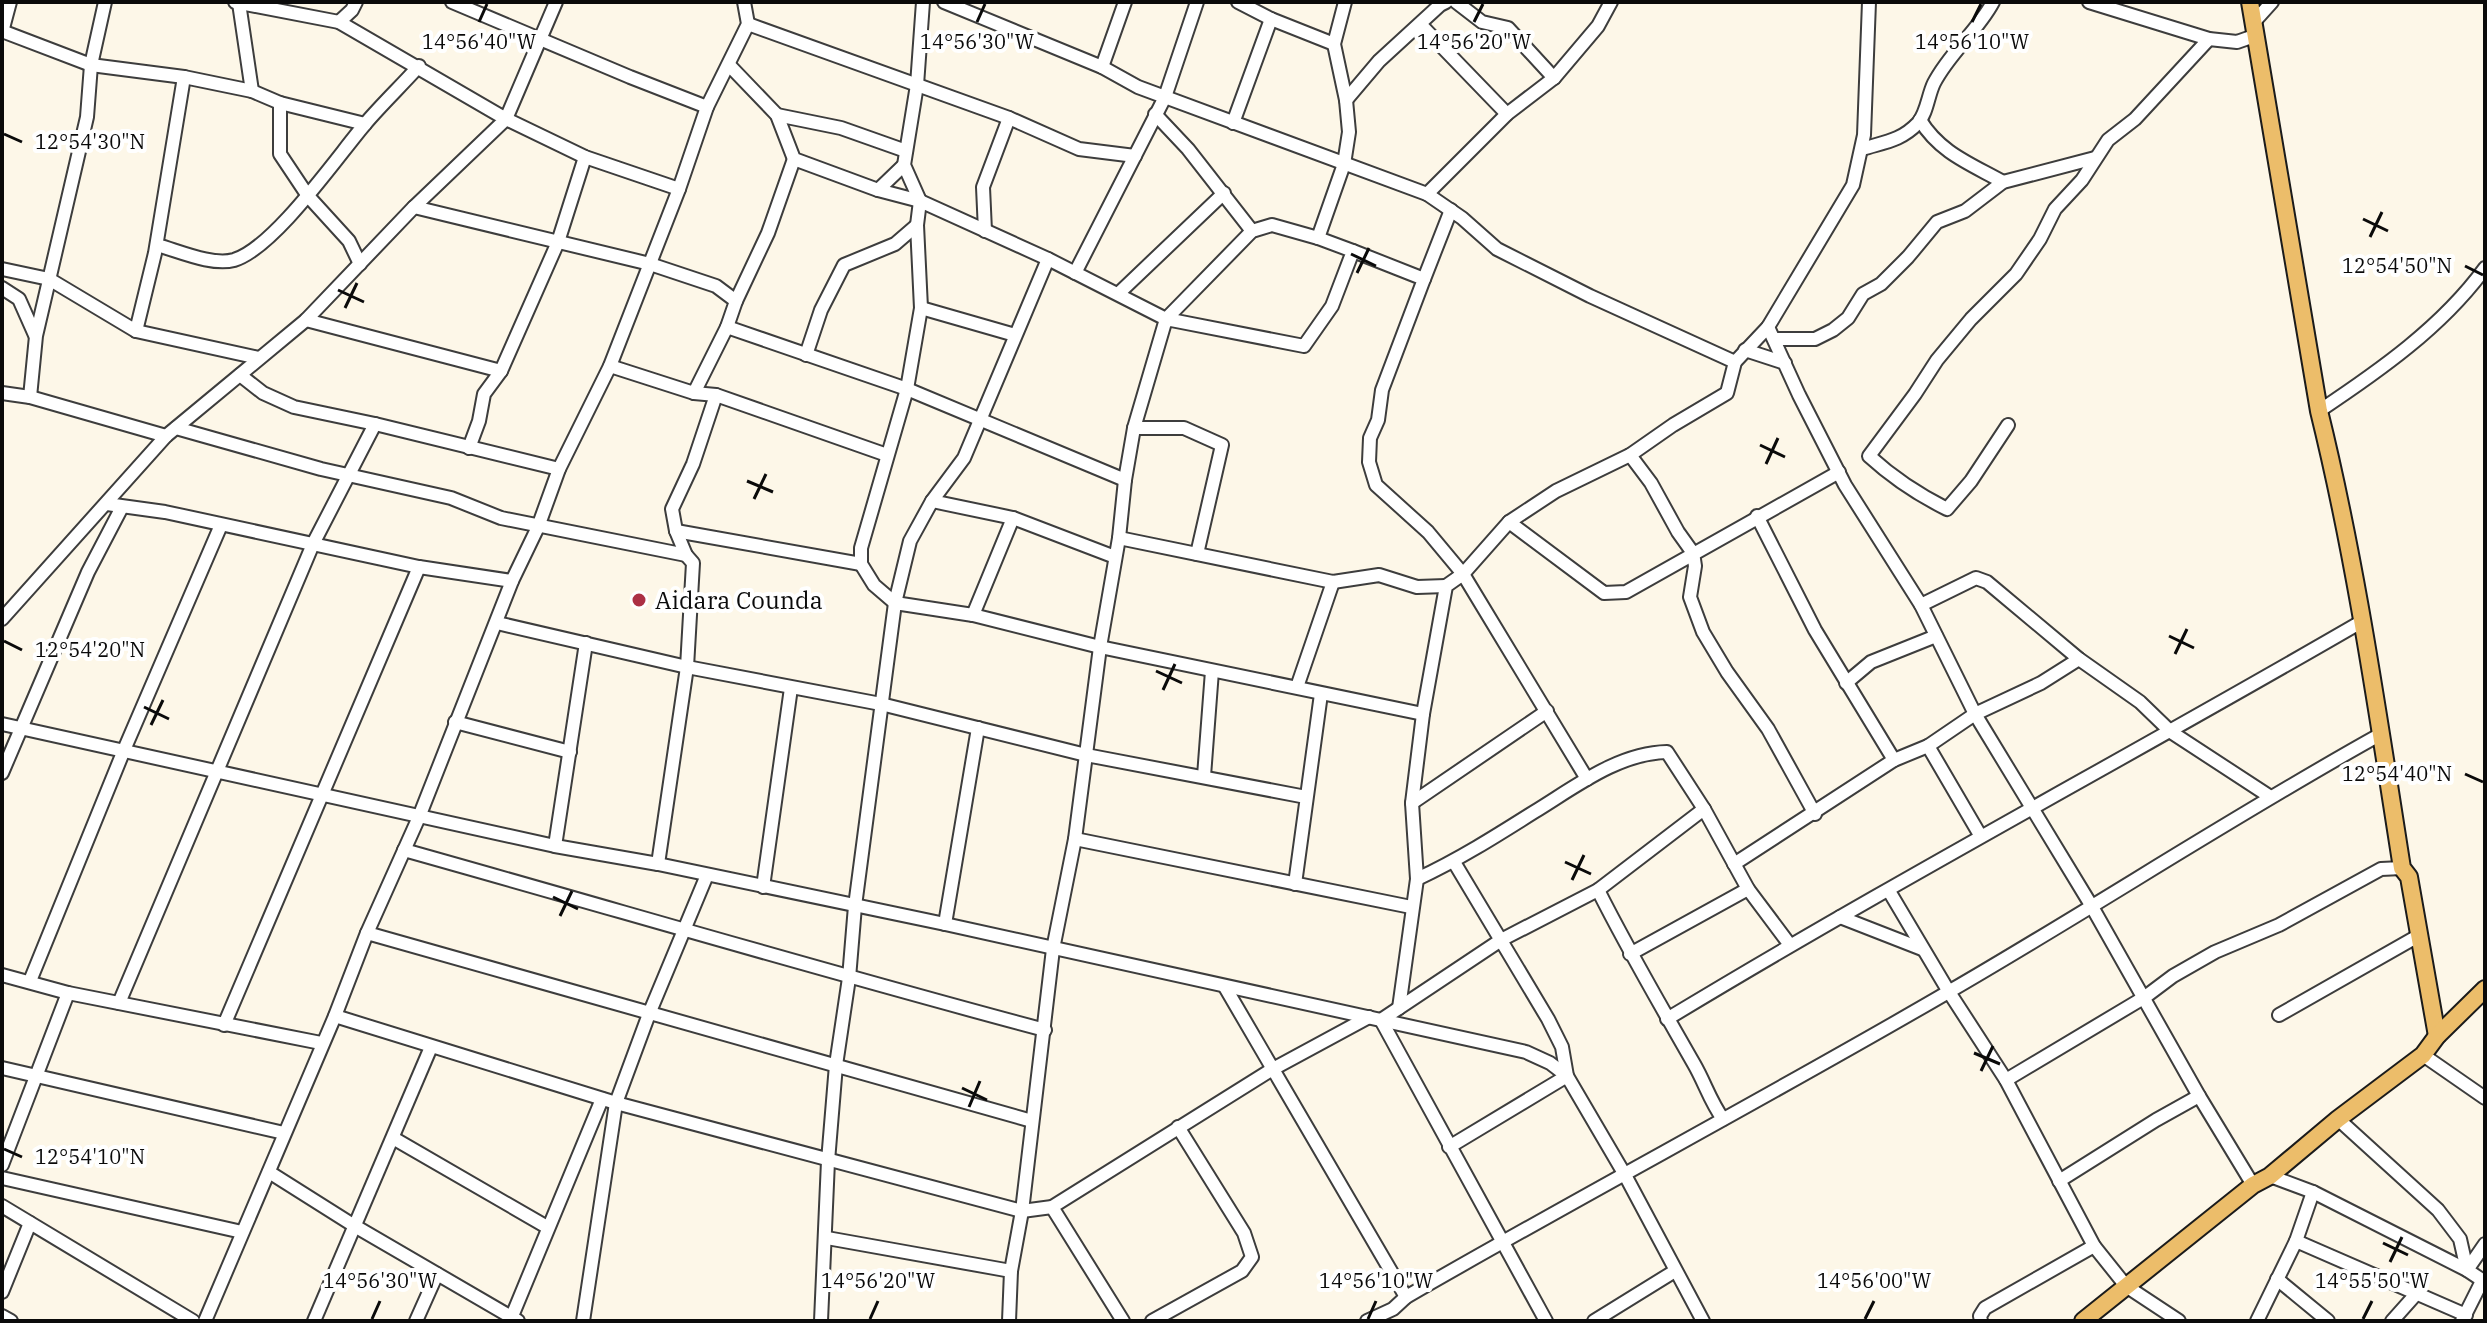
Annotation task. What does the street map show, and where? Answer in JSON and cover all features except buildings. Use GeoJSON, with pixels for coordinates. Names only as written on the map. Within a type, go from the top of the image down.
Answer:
{"type":"FeatureCollection","features":[{"type":"Feature","properties":{"kind":"main road"},"geometry":{"type":"LineString","coordinates":[[2250,2],[2319,411],[2334,470],[2402,868],[2409,877],[2437,1036]]}},
{"type":"Feature","properties":{"kind":"main road"},"geometry":{"type":"LineString","coordinates":[[2083,1321],[2423,1055],[2437,1036],[2485,989]]}},
{"type":"Feature","properties":{"kind":"street"},"geometry":{"type":"LineString","coordinates":[[10,2],[2,32],[91,65],[184,77],[252,91],[280,103],[365,124]]}},
{"type":"Feature","properties":{"kind":"street"},"geometry":{"type":"LineString","coordinates":[[30,397],[36,336],[87,117],[91,65],[105,2]]}},
{"type":"Feature","properties":{"kind":"street"},"geometry":{"type":"LineString","coordinates":[[252,91],[237,2],[339,22],[506,119],[585,157],[679,189]]}},
{"type":"Feature","properties":{"kind":"street"},"geometry":{"type":"LineString","coordinates":[[339,22],[356,2]]}},
{"type":"Feature","properties":{"kind":"street"},"geometry":{"type":"LineString","coordinates":[[452,2],[707,107]]}},
{"type":"Feature","properties":{"kind":"street"},"geometry":{"type":"LineString","coordinates":[[2,619],[171,432],[306,320],[414,207],[506,119],[556,2]]}},
{"type":"Feature","properties":{"kind":"street"},"geometry":{"type":"LineString","coordinates":[[923,2],[917,85],[904,165],[920,201],[917,225],[921,308],[907,389],[861,548],[861,564],[874,585],[895,603],[973,615],[1100,647],[1423,714]]}},
{"type":"Feature","properties":{"kind":"street"},"geometry":{"type":"LineString","coordinates":[[944,2],[1102,67],[1138,87],[1427,194],[1497,249],[1590,296],[1735,362]]}},
{"type":"Feature","properties":{"kind":"street"},"geometry":{"type":"LineString","coordinates":[[1102,67],[1125,2]]}},
{"type":"Feature","properties":{"kind":"street"},"geometry":{"type":"LineString","coordinates":[[1075,273],[1165,97],[1197,2]]}},
{"type":"Feature","properties":{"kind":"street"},"geometry":{"type":"LineString","coordinates":[[1238,2],[1334,44]]}},
{"type":"Feature","properties":{"kind":"street"},"geometry":{"type":"LineString","coordinates":[[1318,238],[1344,164],[1349,132],[1346,100],[1334,44],[1345,2]]}},
{"type":"Feature","properties":{"kind":"street"},"geometry":{"type":"LineString","coordinates":[[1346,100],[1379,61],[1446,2]]}},
{"type":"Feature","properties":{"kind":"street"},"geometry":{"type":"LineString","coordinates":[[1456,2],[1482,22],[1508,28],[1554,78]]}},
{"type":"Feature","properties":{"kind":"street"},"geometry":{"type":"LineString","coordinates":[[1427,194],[1507,114],[1554,78],[1598,26],[1611,2]]}},
{"type":"Feature","properties":{"kind":"street"},"geometry":{"type":"LineString","coordinates":[[1119,538],[1333,582],[1379,575],[1417,587],[1446,586],[1463,574],[1509,522],[1556,491],[1630,455],[1727,393],[1735,362],[1768,327],[1853,185],[1862,149],[1869,2]]}},
{"type":"Feature","properties":{"kind":"street"},"geometry":{"type":"LineString","coordinates":[[1862,149],[1899,139],[1920,120],[1933,84],[1954,52],[1982,22],[1993,2]]}},
{"type":"Feature","properties":{"kind":"street"},"geometry":{"type":"LineString","coordinates":[[2089,2],[2209,39],[2237,42],[2255,29],[2272,2]]}},
{"type":"Feature","properties":{"kind":"street"},"geometry":{"type":"LineString","coordinates":[[205,1321],[335,1016],[367,933],[419,817],[559,469],[610,366],[679,189],[707,107],[748,24],[742,3]]}},
{"type":"Feature","properties":{"kind":"street"},"geometry":{"type":"LineString","coordinates":[[1233,123],[1271,19]]}},
{"type":"Feature","properties":{"kind":"street"},"geometry":{"type":"LineString","coordinates":[[748,24],[1009,118],[1079,149],[1135,156]]}},
{"type":"Feature","properties":{"kind":"street"},"geometry":{"type":"LineString","coordinates":[[1420,24],[1507,114]]}},
{"type":"Feature","properties":{"kind":"street"},"geometry":{"type":"LineString","coordinates":[[2008,425],[1971,481],[1947,509],[1929,500],[1869,456],[1937,360],[1971,319],[2016,274],[2040,239],[2055,209],[2082,180],[2108,140],[2135,119],[2209,39]]}},
{"type":"Feature","properties":{"kind":"street"},"geometry":{"type":"LineString","coordinates":[[694,393],[768,233],[794,159],[777,115],[729,65]]}},
{"type":"Feature","properties":{"kind":"street"},"geometry":{"type":"LineString","coordinates":[[157,245],[207,259],[232,261],[250,253],[308,196],[365,124],[419,66]]}},
{"type":"Feature","properties":{"kind":"street"},"geometry":{"type":"LineString","coordinates":[[136,331],[157,245],[184,77]]}},
{"type":"Feature","properties":{"kind":"street"},"geometry":{"type":"LineString","coordinates":[[280,103],[280,154],[308,196],[349,241],[360,264]]}},
{"type":"Feature","properties":{"kind":"street"},"geometry":{"type":"LineString","coordinates":[[1155,114],[1224,193],[1252,231]]}},
{"type":"Feature","properties":{"kind":"street"},"geometry":{"type":"LineString","coordinates":[[777,115],[841,128],[906,151]]}},
{"type":"Feature","properties":{"kind":"street"},"geometry":{"type":"LineString","coordinates":[[985,231],[983,187],[1009,118]]}},
{"type":"Feature","properties":{"kind":"street"},"geometry":{"type":"LineString","coordinates":[[1920,120],[1931,138],[1943,148],[2003,182]]}},
{"type":"Feature","properties":{"kind":"street"},"geometry":{"type":"LineString","coordinates":[[469,448],[479,421],[484,394],[501,371],[558,242],[585,157]]}},
{"type":"Feature","properties":{"kind":"street"},"geometry":{"type":"LineString","coordinates":[[1776,339],[1815,339],[1833,330],[1848,318],[1863,294],[1881,284],[1937,222],[1965,211],[2003,182],[2095,158]]}},
{"type":"Feature","properties":{"kind":"street"},"geometry":{"type":"LineString","coordinates":[[794,159],[878,190],[920,201],[1119,293],[1166,319],[1304,346],[1332,306],[1353,251]]}},
{"type":"Feature","properties":{"kind":"street"},"geometry":{"type":"LineString","coordinates":[[878,190],[904,165]]}},
{"type":"Feature","properties":{"kind":"street"},"geometry":{"type":"LineString","coordinates":[[1119,293],[1224,193]]}},
{"type":"Feature","properties":{"kind":"street"},"geometry":{"type":"LineString","coordinates":[[414,207],[650,264],[716,286],[736,301]]}},
{"type":"Feature","properties":{"kind":"street"},"geometry":{"type":"LineString","coordinates":[[1451,210],[1382,390],[1378,420],[1370,438],[1369,462],[1376,485],[1428,532],[1463,574],[1587,779]]}},
{"type":"Feature","properties":{"kind":"street"},"geometry":{"type":"LineString","coordinates":[[806,355],[821,310],[844,265],[895,244],[917,225]]}},
{"type":"Feature","properties":{"kind":"street"},"geometry":{"type":"LineString","coordinates":[[1012,1318],[1011,1271],[1022,1211],[1053,949],[1075,839],[1125,480],[1134,428],[1166,319],[1252,231],[1272,225],[1318,238],[1424,279]]}},
{"type":"Feature","properties":{"kind":"street"},"geometry":{"type":"LineString","coordinates":[[821,1321],[836,1065],[895,603],[910,541],[932,501],[964,458],[1048,259]]}},
{"type":"Feature","properties":{"kind":"street"},"geometry":{"type":"LineString","coordinates":[[2319,411],[2401,354],[2474,284],[2485,268]]}},
{"type":"Feature","properties":{"kind":"street"},"geometry":{"type":"LineString","coordinates":[[2,269],[49,279],[136,331],[259,358]]}},
{"type":"Feature","properties":{"kind":"street"},"geometry":{"type":"LineString","coordinates":[[2,288],[19,299],[36,336]]}},
{"type":"Feature","properties":{"kind":"street"},"geometry":{"type":"LineString","coordinates":[[921,308],[1015,335]]}},
{"type":"Feature","properties":{"kind":"street"},"geometry":{"type":"LineString","coordinates":[[306,320],[501,371]]}},
{"type":"Feature","properties":{"kind":"street"},"geometry":{"type":"LineString","coordinates":[[727,327],[907,389],[1125,480]]}},
{"type":"Feature","properties":{"kind":"street"},"geometry":{"type":"LineString","coordinates":[[1768,327],[1839,472],[1921,605],[1975,714],[2091,905],[2253,1185]]}},
{"type":"Feature","properties":{"kind":"street"},"geometry":{"type":"LineString","coordinates":[[1745,350],[1785,363]]}},
{"type":"Feature","properties":{"kind":"street"},"geometry":{"type":"LineString","coordinates":[[610,366],[694,393],[716,395],[887,455]]}},
{"type":"Feature","properties":{"kind":"street"},"geometry":{"type":"LineString","coordinates":[[240,375],[278,402],[559,469]]}},
{"type":"Feature","properties":{"kind":"street"},"geometry":{"type":"LineString","coordinates":[[2,393],[30,397],[451,498],[501,518],[538,527],[686,555]]}},
{"type":"Feature","properties":{"kind":"street"},"geometry":{"type":"LineString","coordinates":[[658,864],[687,667],[693,563],[686,555],[676,531],[672,509],[693,464],[716,395]]}},
{"type":"Feature","properties":{"kind":"street"},"geometry":{"type":"LineString","coordinates":[[119,1003],[313,544],[375,424]]}},
{"type":"Feature","properties":{"kind":"street"},"geometry":{"type":"LineString","coordinates":[[1134,428],[1184,428],[1222,445],[1197,554]]}},
{"type":"Feature","properties":{"kind":"street"},"geometry":{"type":"LineString","coordinates":[[1630,455],[1651,483],[1693,553],[1695,566],[1690,597],[1703,632],[1768,729],[1815,814]]}},
{"type":"Feature","properties":{"kind":"street"},"geometry":{"type":"LineString","coordinates":[[1509,522],[1604,593],[1626,592],[1839,472]]}},
{"type":"Feature","properties":{"kind":"street"},"geometry":{"type":"LineString","coordinates":[[932,501],[1013,518],[1115,557]]}},
{"type":"Feature","properties":{"kind":"street"},"geometry":{"type":"LineString","coordinates":[[107,504],[165,512],[419,567],[512,581]]}},
{"type":"Feature","properties":{"kind":"street"},"geometry":{"type":"LineString","coordinates":[[2,773],[88,572],[122,507]]}},
{"type":"Feature","properties":{"kind":"street"},"geometry":{"type":"LineString","coordinates":[[1757,516],[1846,683],[1894,760]]}},
{"type":"Feature","properties":{"kind":"street"},"geometry":{"type":"LineString","coordinates":[[973,615],[1013,518]]}},
{"type":"Feature","properties":{"kind":"street"},"geometry":{"type":"LineString","coordinates":[[30,981],[124,750],[221,525]]}},
{"type":"Feature","properties":{"kind":"street"},"geometry":{"type":"LineString","coordinates":[[676,531],[861,564]]}},
{"type":"Feature","properties":{"kind":"street"},"geometry":{"type":"LineString","coordinates":[[224,1025],[419,567]]}},
{"type":"Feature","properties":{"kind":"street"},"geometry":{"type":"LineString","coordinates":[[1921,605],[1976,578],[1987,582],[2079,659],[2140,702],[2171,732],[2269,796]]}},
{"type":"Feature","properties":{"kind":"street"},"geometry":{"type":"LineString","coordinates":[[1297,687],[1333,582]]}},
{"type":"Feature","properties":{"kind":"street"},"geometry":{"type":"LineString","coordinates":[[1399,1008],[1417,879],[1412,803],[1423,714],[1446,586]]}},
{"type":"Feature","properties":{"kind":"street"},"geometry":{"type":"LineString","coordinates":[[1667,1019],[1980,835],[2171,732],[2361,622]]}},
{"type":"Feature","properties":{"kind":"street"},"geometry":{"type":"LineString","coordinates":[[497,623],[687,667],[881,704],[1086,755],[1306,797]]}},
{"type":"Feature","properties":{"kind":"street"},"geometry":{"type":"LineString","coordinates":[[1846,683],[1871,662],[1936,636]]}},
{"type":"Feature","properties":{"kind":"street"},"geometry":{"type":"LineString","coordinates":[[555,846],[586,643]]}},
{"type":"Feature","properties":{"kind":"street"},"geometry":{"type":"LineString","coordinates":[[1734,864],[1894,760],[1928,746],[1975,714],[2041,683],[2079,659]]}},
{"type":"Feature","properties":{"kind":"street"},"geometry":{"type":"LineString","coordinates":[[1204,776],[1212,671]]}},
{"type":"Feature","properties":{"kind":"street"},"geometry":{"type":"LineString","coordinates":[[763,887],[791,688]]}},
{"type":"Feature","properties":{"kind":"street"},"geometry":{"type":"LineString","coordinates":[[1295,884],[1321,694]]}},
{"type":"Feature","properties":{"kind":"street"},"geometry":{"type":"LineString","coordinates":[[1412,803],[1547,711]]}},
{"type":"Feature","properties":{"kind":"street"},"geometry":{"type":"LineString","coordinates":[[455,722],[570,752]]}},
{"type":"Feature","properties":{"kind":"street"},"geometry":{"type":"LineString","coordinates":[[2,724],[419,817],[945,924],[1375,1018],[1526,1052],[1550,1063],[1567,1076]]}},
{"type":"Feature","properties":{"kind":"street"},"geometry":{"type":"LineString","coordinates":[[945,924],[978,728]]}},
{"type":"Feature","properties":{"kind":"street"},"geometry":{"type":"LineString","coordinates":[[1367,1321],[1394,1315],[1406,1297],[1949,992],[2269,796],[2381,734]]}},
{"type":"Feature","properties":{"kind":"street"},"geometry":{"type":"LineString","coordinates":[[1928,746],[1980,835]]}},
{"type":"Feature","properties":{"kind":"street"},"geometry":{"type":"LineString","coordinates":[[1417,879],[1454,862],[1587,779],[1648,752],[1667,752],[1704,809],[1748,889],[1790,945]]}},
{"type":"Feature","properties":{"kind":"street"},"geometry":{"type":"LineString","coordinates":[[335,1016],[602,1099],[828,1161],[1022,1211],[1052,1207],[1271,1070],[1399,1008],[1501,940],[1598,890],[1704,809]]}},
{"type":"Feature","properties":{"kind":"street"},"geometry":{"type":"LineString","coordinates":[[1075,839],[1411,907]]}},
{"type":"Feature","properties":{"kind":"street"},"geometry":{"type":"LineString","coordinates":[[404,850],[684,928],[849,978],[1045,1030]]}},
{"type":"Feature","properties":{"kind":"street"},"geometry":{"type":"LineString","coordinates":[[1454,862],[1555,1033],[1562,1047],[1567,1076],[1625,1175],[1703,1321]]}},
{"type":"Feature","properties":{"kind":"street"},"geometry":{"type":"LineString","coordinates":[[2006,1080],[2215,952],[2279,925],[2381,869],[2402,868]]}},
{"type":"Feature","properties":{"kind":"street"},"geometry":{"type":"LineString","coordinates":[[583,1321],[616,1103],[707,875]]}},
{"type":"Feature","properties":{"kind":"street"},"geometry":{"type":"LineString","coordinates":[[1630,954],[1748,889]]}},
{"type":"Feature","properties":{"kind":"street"},"geometry":{"type":"LineString","coordinates":[[1598,890],[1630,954],[1697,1068],[1710,1101],[1723,1119]]}},
{"type":"Feature","properties":{"kind":"street"},"geometry":{"type":"LineString","coordinates":[[1889,891],[1922,949],[2006,1080],[2094,1246],[2126,1286],[2179,1321]]}},
{"type":"Feature","properties":{"kind":"street"},"geometry":{"type":"LineString","coordinates":[[1840,917],[1922,949]]}},
{"type":"Feature","properties":{"kind":"street"},"geometry":{"type":"LineString","coordinates":[[367,933],[1032,1121]]}},
{"type":"Feature","properties":{"kind":"street"},"geometry":{"type":"LineString","coordinates":[[2279,1015],[2418,936]]}},
{"type":"Feature","properties":{"kind":"street"},"geometry":{"type":"LineString","coordinates":[[2,975],[68,993],[321,1043]]}},
{"type":"Feature","properties":{"kind":"street"},"geometry":{"type":"LineString","coordinates":[[1225,987],[1406,1297]]}},
{"type":"Feature","properties":{"kind":"street"},"geometry":{"type":"LineString","coordinates":[[2,1165],[68,993]]}},
{"type":"Feature","properties":{"kind":"street"},"geometry":{"type":"LineString","coordinates":[[1375,1018],[1546,1321]]}},
{"type":"Feature","properties":{"kind":"street"},"geometry":{"type":"LineString","coordinates":[[314,1321],[431,1047]]}},
{"type":"Feature","properties":{"kind":"street"},"geometry":{"type":"LineString","coordinates":[[2423,1055],[2485,1098]]}},
{"type":"Feature","properties":{"kind":"street"},"geometry":{"type":"LineString","coordinates":[[2,1068],[284,1133]]}},
{"type":"Feature","properties":{"kind":"street"},"geometry":{"type":"LineString","coordinates":[[1449,1147],[1567,1076]]}},
{"type":"Feature","properties":{"kind":"street"},"geometry":{"type":"LineString","coordinates":[[2059,1181],[2199,1096]]}},
{"type":"Feature","properties":{"kind":"street"},"geometry":{"type":"LineString","coordinates":[[269,1172],[513,1320],[547,1227],[602,1099]]}},
{"type":"Feature","properties":{"kind":"street"},"geometry":{"type":"LineString","coordinates":[[2338,1119],[2438,1210],[2460,1239],[2467,1270]]}},
{"type":"Feature","properties":{"kind":"street"},"geometry":{"type":"LineString","coordinates":[[1152,1321],[1242,1271],[1252,1257],[1244,1233],[1178,1127]]}},
{"type":"Feature","properties":{"kind":"street"},"geometry":{"type":"LineString","coordinates":[[393,1138],[547,1227]]}},
{"type":"Feature","properties":{"kind":"street"},"geometry":{"type":"LineString","coordinates":[[2270,1176],[2313,1192],[2467,1270],[2483,1282],[2464,1318],[2417,1293],[2296,1241]]}},
{"type":"Feature","properties":{"kind":"street"},"geometry":{"type":"LineString","coordinates":[[2,1178],[242,1232]]}},
{"type":"Feature","properties":{"kind":"street"},"geometry":{"type":"LineString","coordinates":[[2257,1321],[2296,1241],[2313,1192]]}},
{"type":"Feature","properties":{"kind":"street"},"geometry":{"type":"LineString","coordinates":[[2,1206],[193,1321]]}},
{"type":"Feature","properties":{"kind":"street"},"geometry":{"type":"LineString","coordinates":[[1052,1207],[1123,1321]]}},
{"type":"Feature","properties":{"kind":"street"},"geometry":{"type":"LineString","coordinates":[[2,1292],[30,1223]]}},
{"type":"Feature","properties":{"kind":"street"},"geometry":{"type":"LineString","coordinates":[[827,1238],[1011,1271]]}},
{"type":"Feature","properties":{"kind":"street"},"geometry":{"type":"LineString","coordinates":[[2467,1270],[2485,1244]]}},
{"type":"Feature","properties":{"kind":"street"},"geometry":{"type":"LineString","coordinates":[[1981,1321],[1980,1316],[1985,1308],[2094,1246]]}},
{"type":"Feature","properties":{"kind":"street"},"geometry":{"type":"LineString","coordinates":[[1594,1321],[1675,1271]]}},
{"type":"Feature","properties":{"kind":"street"},"geometry":{"type":"LineString","coordinates":[[416,1321],[437,1274]]}},
{"type":"Feature","properties":{"kind":"street"},"geometry":{"type":"LineString","coordinates":[[2277,1279],[2328,1321]]}},
{"type":"Feature","properties":{"kind":"street"},"geometry":{"type":"LineString","coordinates":[[2392,1321],[2417,1293]]}},
{"type":"Feature","properties":{"kind":"street"},"geometry":{"type":"LineString","coordinates":[[2,1316],[11,1321]]}},
{"type":"Feature","properties":{"kind":"place","name":"Aidara Counda"},"geometry":{"type":"Point","coordinates":[639,600]}}]}
